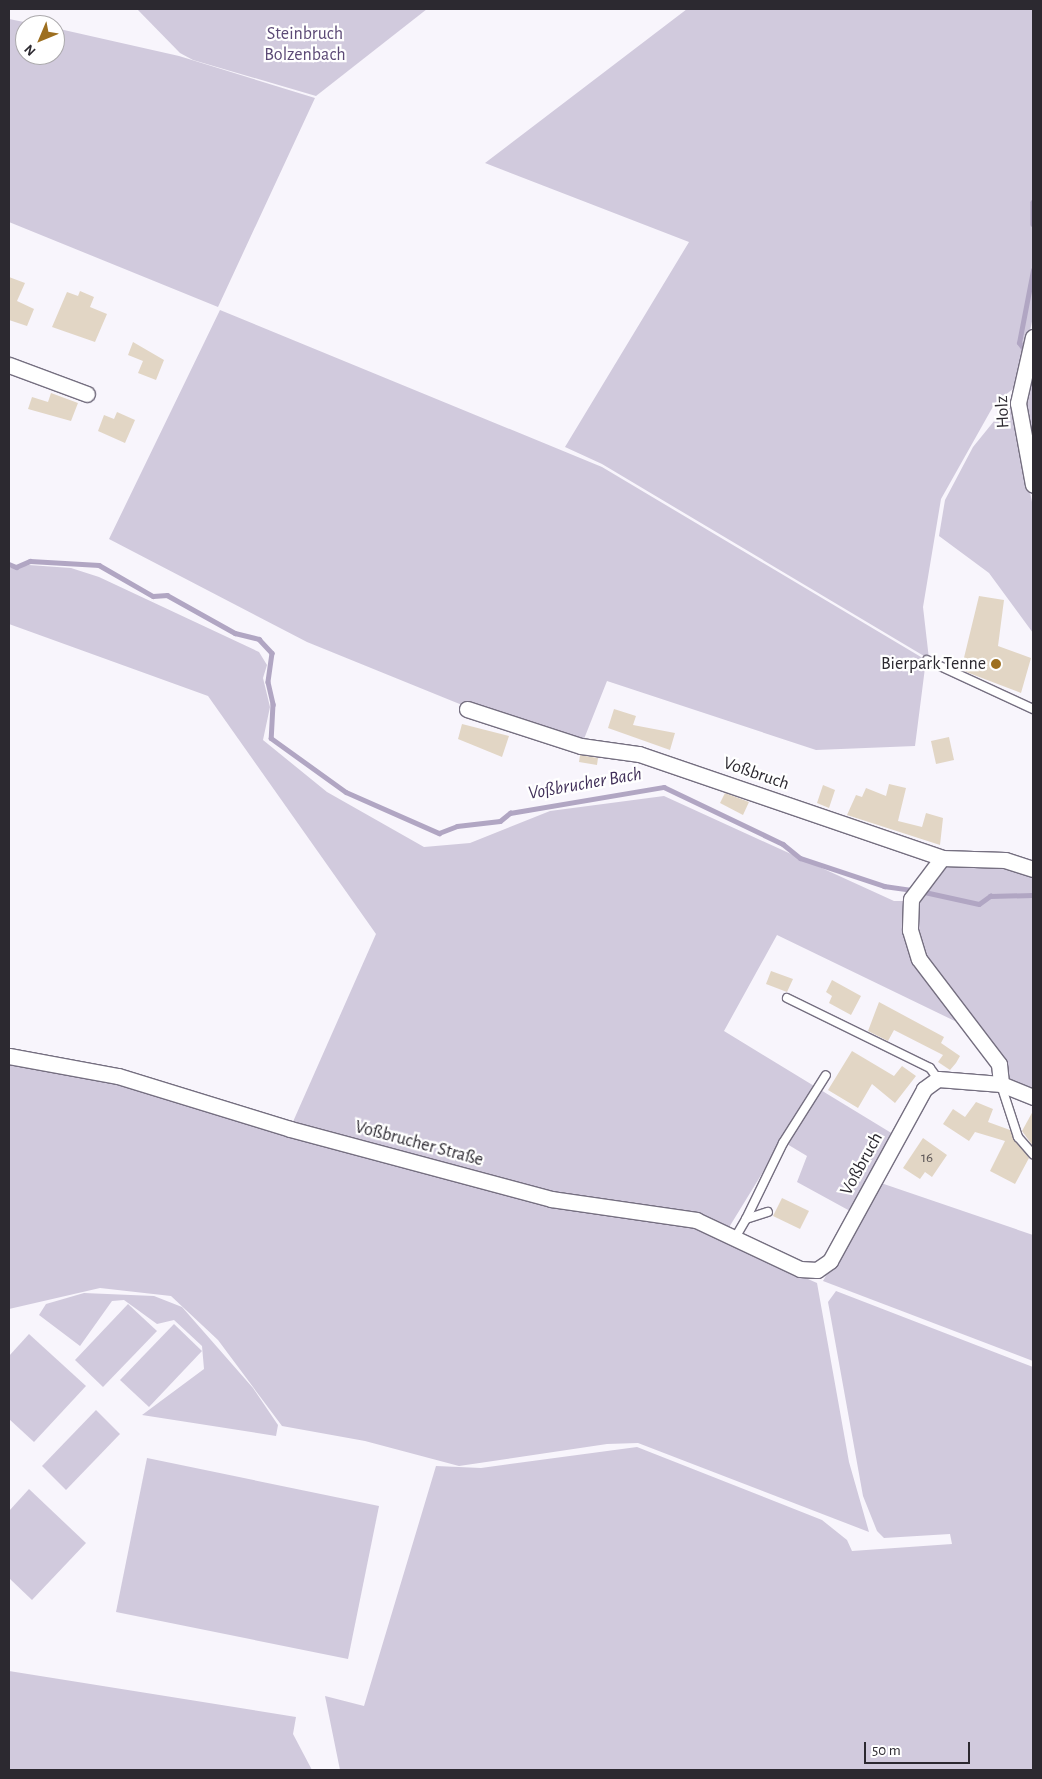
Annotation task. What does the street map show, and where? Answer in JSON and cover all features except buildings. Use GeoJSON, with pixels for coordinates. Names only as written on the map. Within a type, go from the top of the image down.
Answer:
{"type":"FeatureCollection","features":[{"type":"Feature","properties":{"kind":"street","name":"Holz"},"geometry":{"type":"LineString","coordinates":[[1032,340],[1020,384],[1018,403],[1033,485]]}},
{"type":"Feature","properties":{"kind":"street"},"geometry":{"type":"LineString","coordinates":[[9,365],[87,394]]}},
{"type":"Feature","properties":{"kind":"street","name":"Voßbruch"},"geometry":{"type":"LineString","coordinates":[[467,709],[581,746],[639,754],[942,858],[1005,860],[1033,869]]}},
{"type":"Feature","properties":{"kind":"street"},"geometry":{"type":"LineString","coordinates":[[942,858],[920,882],[911,899],[910,930],[919,959],[999,1064],[1001,1084]]}},
{"type":"Feature","properties":{"kind":"street","name":"Voßbrucher Straße"},"geometry":{"type":"LineString","coordinates":[[9,1056],[118,1076],[290,1129],[551,1199],[696,1220],[800,1269],[817,1270]]}},
{"type":"Feature","properties":{"kind":"street"},"geometry":{"type":"LineString","coordinates":[[938,1079],[1001,1084],[1033,1097]]}},
{"type":"Feature","properties":{"kind":"street","name":"Voßbruch"},"geometry":{"type":"LineString","coordinates":[[817,1270],[830,1261],[924,1089],[938,1079]]}},
{"type":"Feature","properties":{"kind":"lane"},"geometry":{"type":"LineString","coordinates":[[927,660],[1033,709]]}},
{"type":"Feature","properties":{"kind":"lane"},"geometry":{"type":"LineString","coordinates":[[787,998],[930,1068],[938,1079]]}},
{"type":"Feature","properties":{"kind":"lane"},"geometry":{"type":"LineString","coordinates":[[735,1238],[783,1143],[826,1075]]}},
{"type":"Feature","properties":{"kind":"lane"},"geometry":{"type":"LineString","coordinates":[[1001,1084],[1018,1137],[1033,1154]]}},
{"type":"Feature","properties":{"kind":"lane"},"geometry":{"type":"LineString","coordinates":[[746,1218],[768,1212]]}},
{"type":"Feature","properties":{"kind":"green space","name":"Steinbruch Bolzenbach"},"geometry":{"type":"Polygon","coordinates":[[[137,9],[427,9],[316,96],[193,60],[180,53],[137,9]]]}},
{"type":"Feature","properties":{"kind":"green space"},"geometry":{"type":"Polygon","coordinates":[[[687,9],[1033,9],[1033,317],[1018,385],[995,403],[941,499],[923,607],[929,659],[602,464],[565,447],[689,242],[485,163],[687,9]]]}},
{"type":"Feature","properties":{"kind":"green space"},"geometry":{"type":"Polygon","coordinates":[[[9,19],[15,20],[15,65],[65,65],[65,30],[179,56],[315,98],[218,307],[9,222],[9,19]]]}},
{"type":"Feature","properties":{"kind":"green space"},"geometry":{"type":"Polygon","coordinates":[[[220,310],[602,467],[926,660],[915,746],[816,750],[607,681],[582,744],[467,707],[307,642],[109,539],[220,310]]]}},
{"type":"Feature","properties":{"kind":"green space"},"geometry":{"type":"Polygon","coordinates":[[[1033,349],[1033,475],[1022,385],[1033,349]]]}},
{"type":"Feature","properties":{"kind":"green space"},"geometry":{"type":"Polygon","coordinates":[[[1013,407],[1033,507],[1033,633],[989,573],[939,536],[945,500],[973,447],[1003,410],[1013,407]]]}},
{"type":"Feature","properties":{"kind":"green space"},"geometry":{"type":"Polygon","coordinates":[[[29,565],[71,568],[99,577],[259,652],[267,665],[263,678],[270,707],[263,740],[327,792],[424,847],[470,843],[550,811],[664,796],[894,901],[906,901],[904,921],[961,1024],[777,935],[724,1031],[893,1134],[850,1211],[797,1182],[807,1156],[782,1141],[728,1229],[544,1192],[292,1124],[376,934],[208,696],[9,624],[9,568],[29,565]]]}},
{"type":"Feature","properties":{"kind":"green space"},"geometry":{"type":"Polygon","coordinates":[[[960,862],[1033,874],[1033,1091],[1007,1078],[922,958],[913,931],[919,894],[944,867],[960,862]]]}},
{"type":"Feature","properties":{"kind":"green space"},"geometry":{"type":"Polygon","coordinates":[[[9,1062],[87,1075],[681,1223],[817,1283],[849,1462],[869,1532],[638,1443],[607,1444],[459,1466],[365,1441],[282,1426],[218,1340],[171,1296],[100,1288],[9,1309],[9,1062]]]}},
{"type":"Feature","properties":{"kind":"green space"},"geometry":{"type":"Polygon","coordinates":[[[878,1182],[1033,1235],[1033,1361],[823,1281],[878,1182]]]}},
{"type":"Feature","properties":{"kind":"green space"},"geometry":{"type":"Polygon","coordinates":[[[836,1291],[1033,1367],[1033,1770],[340,1770],[325,1696],[364,1706],[436,1466],[481,1468],[637,1447],[822,1520],[847,1540],[852,1551],[952,1544],[950,1534],[884,1538],[877,1531],[863,1496],[828,1302],[836,1291]]]}},
{"type":"Feature","properties":{"kind":"green space"},"geometry":{"type":"Polygon","coordinates":[[[84,1293],[154,1296],[182,1307],[253,1388],[278,1425],[276,1436],[142,1415],[204,1369],[202,1346],[174,1320],[157,1324],[124,1300],[112,1301],[80,1346],[39,1315],[46,1304],[84,1293]]]}},
{"type":"Feature","properties":{"kind":"green space"},"geometry":{"type":"Polygon","coordinates":[[[128,1304],[157,1331],[103,1387],[75,1360],[128,1304]]]}},
{"type":"Feature","properties":{"kind":"green space"},"geometry":{"type":"Polygon","coordinates":[[[174,1324],[202,1351],[149,1407],[120,1380],[174,1324]]]}},
{"type":"Feature","properties":{"kind":"green space"},"geometry":{"type":"Polygon","coordinates":[[[29,1334],[86,1386],[34,1442],[9,1419],[9,1356],[29,1334]]]}},
{"type":"Feature","properties":{"kind":"green space"},"geometry":{"type":"Polygon","coordinates":[[[96,1410],[120,1434],[66,1490],[42,1466],[96,1410]]]}},
{"type":"Feature","properties":{"kind":"green space"},"geometry":{"type":"Polygon","coordinates":[[[147,1458],[379,1506],[348,1659],[116,1612],[147,1458]]]}},
{"type":"Feature","properties":{"kind":"green space"},"geometry":{"type":"Polygon","coordinates":[[[29,1489],[86,1543],[32,1600],[9,1578],[9,1511],[29,1489]]]}},
{"type":"Feature","properties":{"kind":"green space"},"geometry":{"type":"Polygon","coordinates":[[[9,1671],[296,1717],[293,1734],[312,1770],[9,1770],[9,1671]]]}},
{"type":"Feature","properties":{"kind":"waterway"},"geometry":{"type":"LineString","coordinates":[[1033,202],[1033,224]]}},
{"type":"Feature","properties":{"kind":"waterway"},"geometry":{"type":"LineString","coordinates":[[1026,352],[1019,343],[1033,270]]}},
{"type":"Feature","properties":{"kind":"waterway","name":"Voßbrucher Bach"},"geometry":{"type":"LineString","coordinates":[[9,564],[16,567],[30,561],[99,565],[153,596],[167,595],[235,633],[259,639],[272,653],[268,682],[273,704],[271,738],[346,792],[439,833],[457,826],[500,821],[510,813],[664,787],[783,844],[800,858],[884,886],[913,890]]}},
{"type":"Feature","properties":{"kind":"waterway","name":"Voßbrucher Bach"},"geometry":{"type":"LineString","coordinates":[[920,891],[979,904],[990,896],[1033,895]]}},
{"type":"Feature","properties":{"kind":"place","name":"Bierpark Tenne"},"geometry":{"type":"Point","coordinates":[996,664]}}]}
